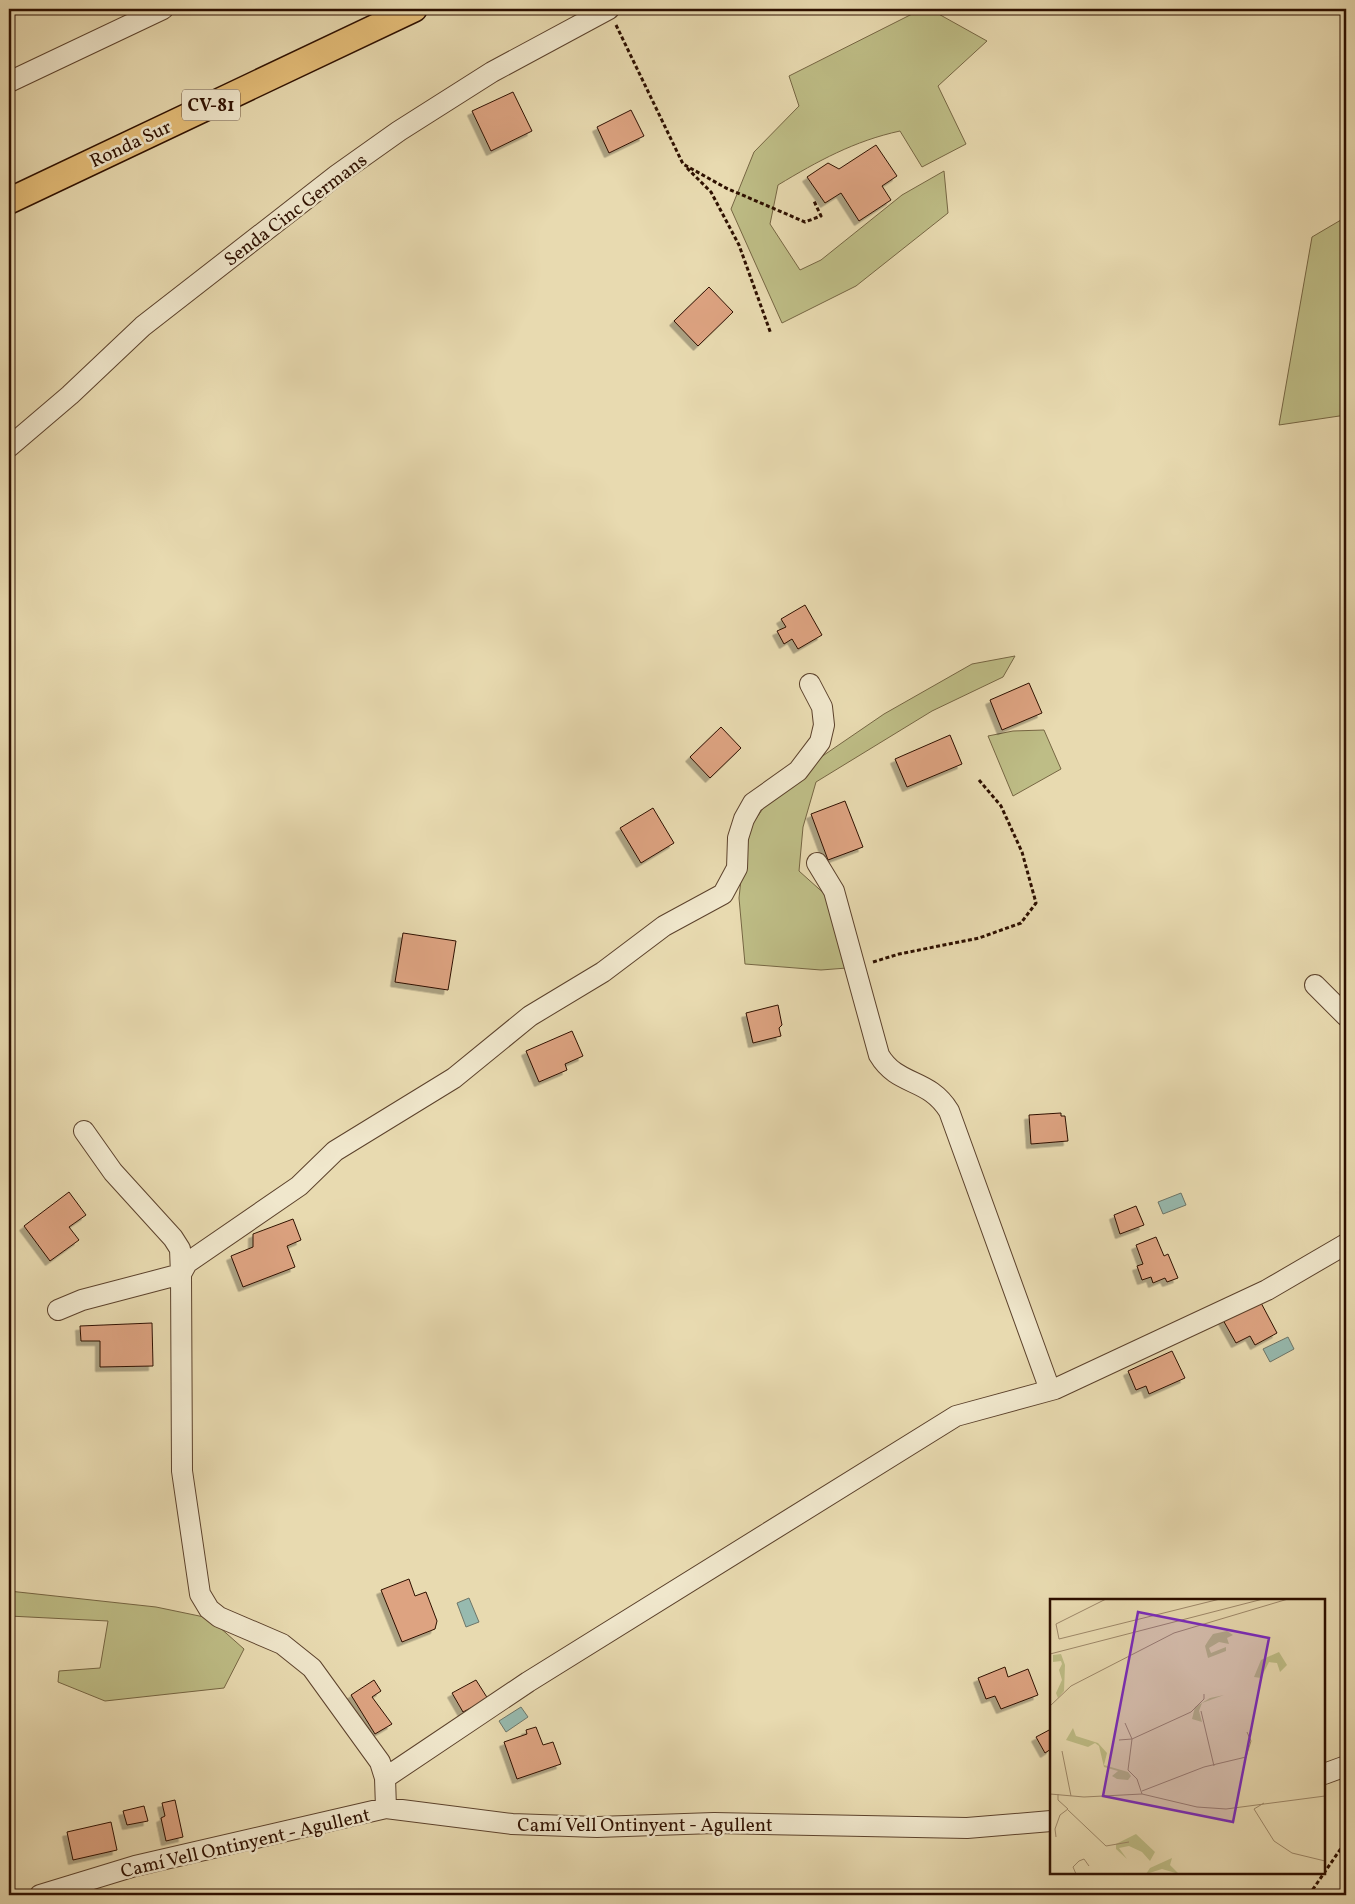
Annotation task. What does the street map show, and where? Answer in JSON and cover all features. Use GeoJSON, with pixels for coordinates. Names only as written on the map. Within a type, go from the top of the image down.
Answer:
{"type":"FeatureCollection","features":[{"type":"Feature","properties":{"kind":"main road","name":"Ronda Sur"},"geometry":{"type":"LineString","coordinates":[[9,201],[414,9]]}},
{"type":"Feature","properties":{"kind":"street"},"geometry":{"type":"LineString","coordinates":[[9,82],[163,9]]}},
{"type":"Feature","properties":{"kind":"street","name":"Senda Cinc Germans"},"geometry":{"type":"LineString","coordinates":[[9,447],[52,411],[143,326],[337,175],[400,131],[492,72],[609,9]]}},
{"type":"Feature","properties":{"kind":"street"},"geometry":{"type":"LineString","coordinates":[[58,1310],[82,1300],[181,1274],[187,1263],[300,1186],[335,1151],[454,1078],[530,1016],[603,972],[664,926],[723,894],[738,868],[738,838],[744,819],[753,803],[798,771],[820,742],[824,725],[822,707],[810,684]]}},
{"type":"Feature","properties":{"kind":"street"},"geometry":{"type":"LineString","coordinates":[[817,863],[834,891],[879,1055],[886,1068],[898,1076],[930,1089],[941,1098],[949,1111],[1050,1390]]}},
{"type":"Feature","properties":{"kind":"street"},"geometry":{"type":"LineString","coordinates":[[1315,985],[1346,1016]]}},
{"type":"Feature","properties":{"kind":"street"},"geometry":{"type":"LineString","coordinates":[[84,1130],[113,1172],[173,1238],[180,1249],[182,1471],[200,1594],[209,1609],[219,1616],[282,1644],[312,1668],[380,1762],[385,1778],[386,1808]]}},
{"type":"Feature","properties":{"kind":"street"},"geometry":{"type":"LineString","coordinates":[[385,1778],[528,1682],[956,1416],[1050,1390],[1267,1290],[1346,1244]]}},
{"type":"Feature","properties":{"kind":"street"},"geometry":{"type":"LineString","coordinates":[[1325,1774],[1346,1766]]}},
{"type":"Feature","properties":{"kind":"street","name":"Camí Vell Ontinyent - Agullent"},"geometry":{"type":"LineString","coordinates":[[40,1895],[135,1866],[386,1808],[512,1824],[597,1828],[714,1823],[967,1828],[1050,1820]]}},
{"type":"Feature","properties":{"kind":"path"},"geometry":{"type":"LineString","coordinates":[[609,9],[683,164],[711,192],[739,244],[771,334]]}},
{"type":"Feature","properties":{"kind":"path"},"geometry":{"type":"LineString","coordinates":[[683,164],[726,188],[806,222],[821,216],[814,201]]}},
{"type":"Feature","properties":{"kind":"path"},"geometry":{"type":"LineString","coordinates":[[860,981],[867,964],[899,954],[987,935],[1021,923],[1036,903],[1022,852],[1001,806],[979,780]]}},
{"type":"Feature","properties":{"kind":"path"},"geometry":{"type":"LineString","coordinates":[[1325,1871],[1346,1840]]}},
{"type":"Feature","properties":{"kind":"path"},"geometry":{"type":"LineString","coordinates":[[1309,1895],[1323,1874]]}},
{"type":"Feature","properties":{"kind":"shaded area"},"geometry":{"type":"Polygon","coordinates":[[[922,9],[935,12],[987,41],[938,86],[966,144],[922,167],[900,131],[852,146],[822,160],[778,185],[770,224],[800,270],[821,260],[902,195],[944,171],[948,213],[856,286],[782,323],[731,209],[754,152],[799,106],[789,76],[922,9]]]}},
{"type":"Feature","properties":{"kind":"shaded area"},"geometry":{"type":"Polygon","coordinates":[[[1346,217],[1346,415],[1279,425],[1312,237],[1346,217]]]}},
{"type":"Feature","properties":{"kind":"shaded area"},"geometry":{"type":"Polygon","coordinates":[[[1015,656],[1003,677],[932,711],[816,782],[803,827],[799,871],[828,897],[847,968],[821,970],[745,964],[739,898],[746,833],[771,797],[824,755],[884,714],[972,664],[1015,656]]]}},
{"type":"Feature","properties":{"kind":"shaded area"},"geometry":{"type":"Polygon","coordinates":[[[1044,730],[1061,769],[1013,796],[988,736],[1013,731],[1044,730]]]}},
{"type":"Feature","properties":{"kind":"shaded area"},"geometry":{"type":"Polygon","coordinates":[[[9,1591],[156,1607],[209,1618],[244,1649],[224,1688],[105,1701],[58,1682],[59,1671],[100,1668],[108,1621],[9,1616],[9,1591]]]}},
{"type":"Feature","properties":{"kind":"water"},"geometry":{"type":"Polygon","coordinates":[[[1181,1193],[1186,1205],[1163,1214],[1158,1202],[1181,1193]]]}},
{"type":"Feature","properties":{"kind":"water"},"geometry":{"type":"Polygon","coordinates":[[[1288,1337],[1294,1349],[1270,1362],[1263,1349],[1288,1337]]]}},
{"type":"Feature","properties":{"kind":"water"},"geometry":{"type":"Polygon","coordinates":[[[469,1598],[479,1622],[466,1627],[457,1603],[469,1598]]]}},
{"type":"Feature","properties":{"kind":"water"},"geometry":{"type":"Polygon","coordinates":[[[521,1707],[528,1717],[506,1732],[499,1721],[521,1707]]]}},
{"type":"Feature","properties":{"kind":"building"},"geometry":{"type":"Polygon","coordinates":[[[513,92],[532,131],[491,151],[472,111],[513,92]]]}},
{"type":"Feature","properties":{"kind":"building"},"geometry":{"type":"Polygon","coordinates":[[[631,110],[644,136],[609,153],[597,127],[631,110]]]}},
{"type":"Feature","properties":{"kind":"building"},"geometry":{"type":"Polygon","coordinates":[[[876,145],[897,176],[882,186],[891,200],[859,221],[841,193],[825,203],[807,177],[828,163],[839,169],[876,145]]]}},
{"type":"Feature","properties":{"kind":"building"},"geometry":{"type":"Polygon","coordinates":[[[709,287],[733,312],[698,346],[674,321],[709,287]]]}},
{"type":"Feature","properties":{"kind":"building"},"geometry":{"type":"Polygon","coordinates":[[[805,605],[822,635],[798,649],[792,639],[784,644],[777,631],[786,627],[781,619],[805,605]]]}},
{"type":"Feature","properties":{"kind":"building"},"geometry":{"type":"Polygon","coordinates":[[[1029,683],[1042,713],[1002,730],[990,700],[1029,683]]]}},
{"type":"Feature","properties":{"kind":"building"},"geometry":{"type":"Polygon","coordinates":[[[721,727],[741,748],[710,778],[690,757],[721,727]]]}},
{"type":"Feature","properties":{"kind":"building"},"geometry":{"type":"Polygon","coordinates":[[[950,735],[962,764],[907,787],[895,759],[950,735]]]}},
{"type":"Feature","properties":{"kind":"building"},"geometry":{"type":"Polygon","coordinates":[[[845,801],[863,847],[828,860],[811,814],[845,801]]]}},
{"type":"Feature","properties":{"kind":"building"},"geometry":{"type":"Polygon","coordinates":[[[653,808],[674,843],[641,863],[620,828],[653,808]]]}},
{"type":"Feature","properties":{"kind":"building"},"geometry":{"type":"Polygon","coordinates":[[[403,933],[456,941],[448,990],[395,982],[403,933]]]}},
{"type":"Feature","properties":{"kind":"building"},"geometry":{"type":"Polygon","coordinates":[[[778,1005],[782,1025],[779,1028],[781,1036],[753,1043],[746,1013],[778,1005]]]}},
{"type":"Feature","properties":{"kind":"building"},"geometry":{"type":"Polygon","coordinates":[[[572,1031],[583,1056],[565,1064],[567,1070],[539,1082],[526,1051],[572,1031]]]}},
{"type":"Feature","properties":{"kind":"building"},"geometry":{"type":"Polygon","coordinates":[[[1061,1113],[1061,1116],[1065,1116],[1068,1141],[1031,1144],[1029,1115],[1061,1113]]]}},
{"type":"Feature","properties":{"kind":"building"},"geometry":{"type":"Polygon","coordinates":[[[69,1192],[86,1215],[69,1227],[79,1240],[50,1261],[24,1226],[69,1192]]]}},
{"type":"Feature","properties":{"kind":"building"},"geometry":{"type":"Polygon","coordinates":[[[1136,1206],[1144,1225],[1120,1234],[1114,1215],[1136,1206]]]}},
{"type":"Feature","properties":{"kind":"building"},"geometry":{"type":"Polygon","coordinates":[[[293,1219],[301,1240],[287,1246],[295,1267],[243,1287],[231,1256],[253,1247],[253,1234],[293,1219]]]}},
{"type":"Feature","properties":{"kind":"building"},"geometry":{"type":"Polygon","coordinates":[[[1156,1237],[1164,1256],[1168,1254],[1178,1278],[1167,1282],[1165,1278],[1153,1283],[1151,1277],[1142,1280],[1137,1266],[1143,1264],[1136,1245],[1156,1237]]]}},
{"type":"Feature","properties":{"kind":"building"},"geometry":{"type":"Polygon","coordinates":[[[1260,1301],[1277,1333],[1255,1345],[1250,1336],[1236,1343],[1223,1320],[1260,1301]]]}},
{"type":"Feature","properties":{"kind":"building"},"geometry":{"type":"Polygon","coordinates":[[[152,1323],[153,1366],[100,1367],[100,1341],[81,1341],[80,1326],[152,1323]]]}},
{"type":"Feature","properties":{"kind":"building"},"geometry":{"type":"Polygon","coordinates":[[[1172,1351],[1185,1378],[1149,1394],[1146,1386],[1136,1390],[1128,1371],[1172,1351]]]}},
{"type":"Feature","properties":{"kind":"building"},"geometry":{"type":"Polygon","coordinates":[[[409,1579],[415,1596],[426,1592],[437,1621],[435,1629],[402,1642],[381,1590],[409,1579]]]}},
{"type":"Feature","properties":{"kind":"building"},"geometry":{"type":"Polygon","coordinates":[[[1005,1667],[1008,1677],[1028,1669],[1038,1695],[1001,1709],[995,1696],[986,1699],[978,1678],[1005,1667]]]}},
{"type":"Feature","properties":{"kind":"building"},"geometry":{"type":"Polygon","coordinates":[[[374,1680],[381,1691],[372,1697],[392,1724],[375,1734],[351,1695],[374,1680]]]}},
{"type":"Feature","properties":{"kind":"building"},"geometry":{"type":"Polygon","coordinates":[[[476,1680],[488,1699],[463,1712],[452,1693],[476,1680]]]}},
{"type":"Feature","properties":{"kind":"building"},"geometry":{"type":"Polygon","coordinates":[[[536,1727],[543,1745],[553,1742],[561,1764],[517,1779],[504,1742],[527,1734],[526,1730],[536,1727]]]}},
{"type":"Feature","properties":{"kind":"building"},"geometry":{"type":"Polygon","coordinates":[[[1050,1730],[1050,1750],[1045,1753],[1036,1737],[1050,1730]]]}},
{"type":"Feature","properties":{"kind":"building"},"geometry":{"type":"Polygon","coordinates":[[[175,1800],[183,1837],[166,1841],[161,1818],[165,1816],[162,1803],[175,1800]]]}},
{"type":"Feature","properties":{"kind":"building"},"geometry":{"type":"Polygon","coordinates":[[[144,1806],[148,1821],[127,1825],[123,1811],[144,1806]]]}},
{"type":"Feature","properties":{"kind":"building"},"geometry":{"type":"Polygon","coordinates":[[[111,1822],[117,1850],[73,1860],[67,1832],[111,1822]]]}},
{"type":"Feature","properties":{"kind":"railway"},"geometry":{"type":"LineString","coordinates":[[1342,1895],[1346,1889]]}}]}
